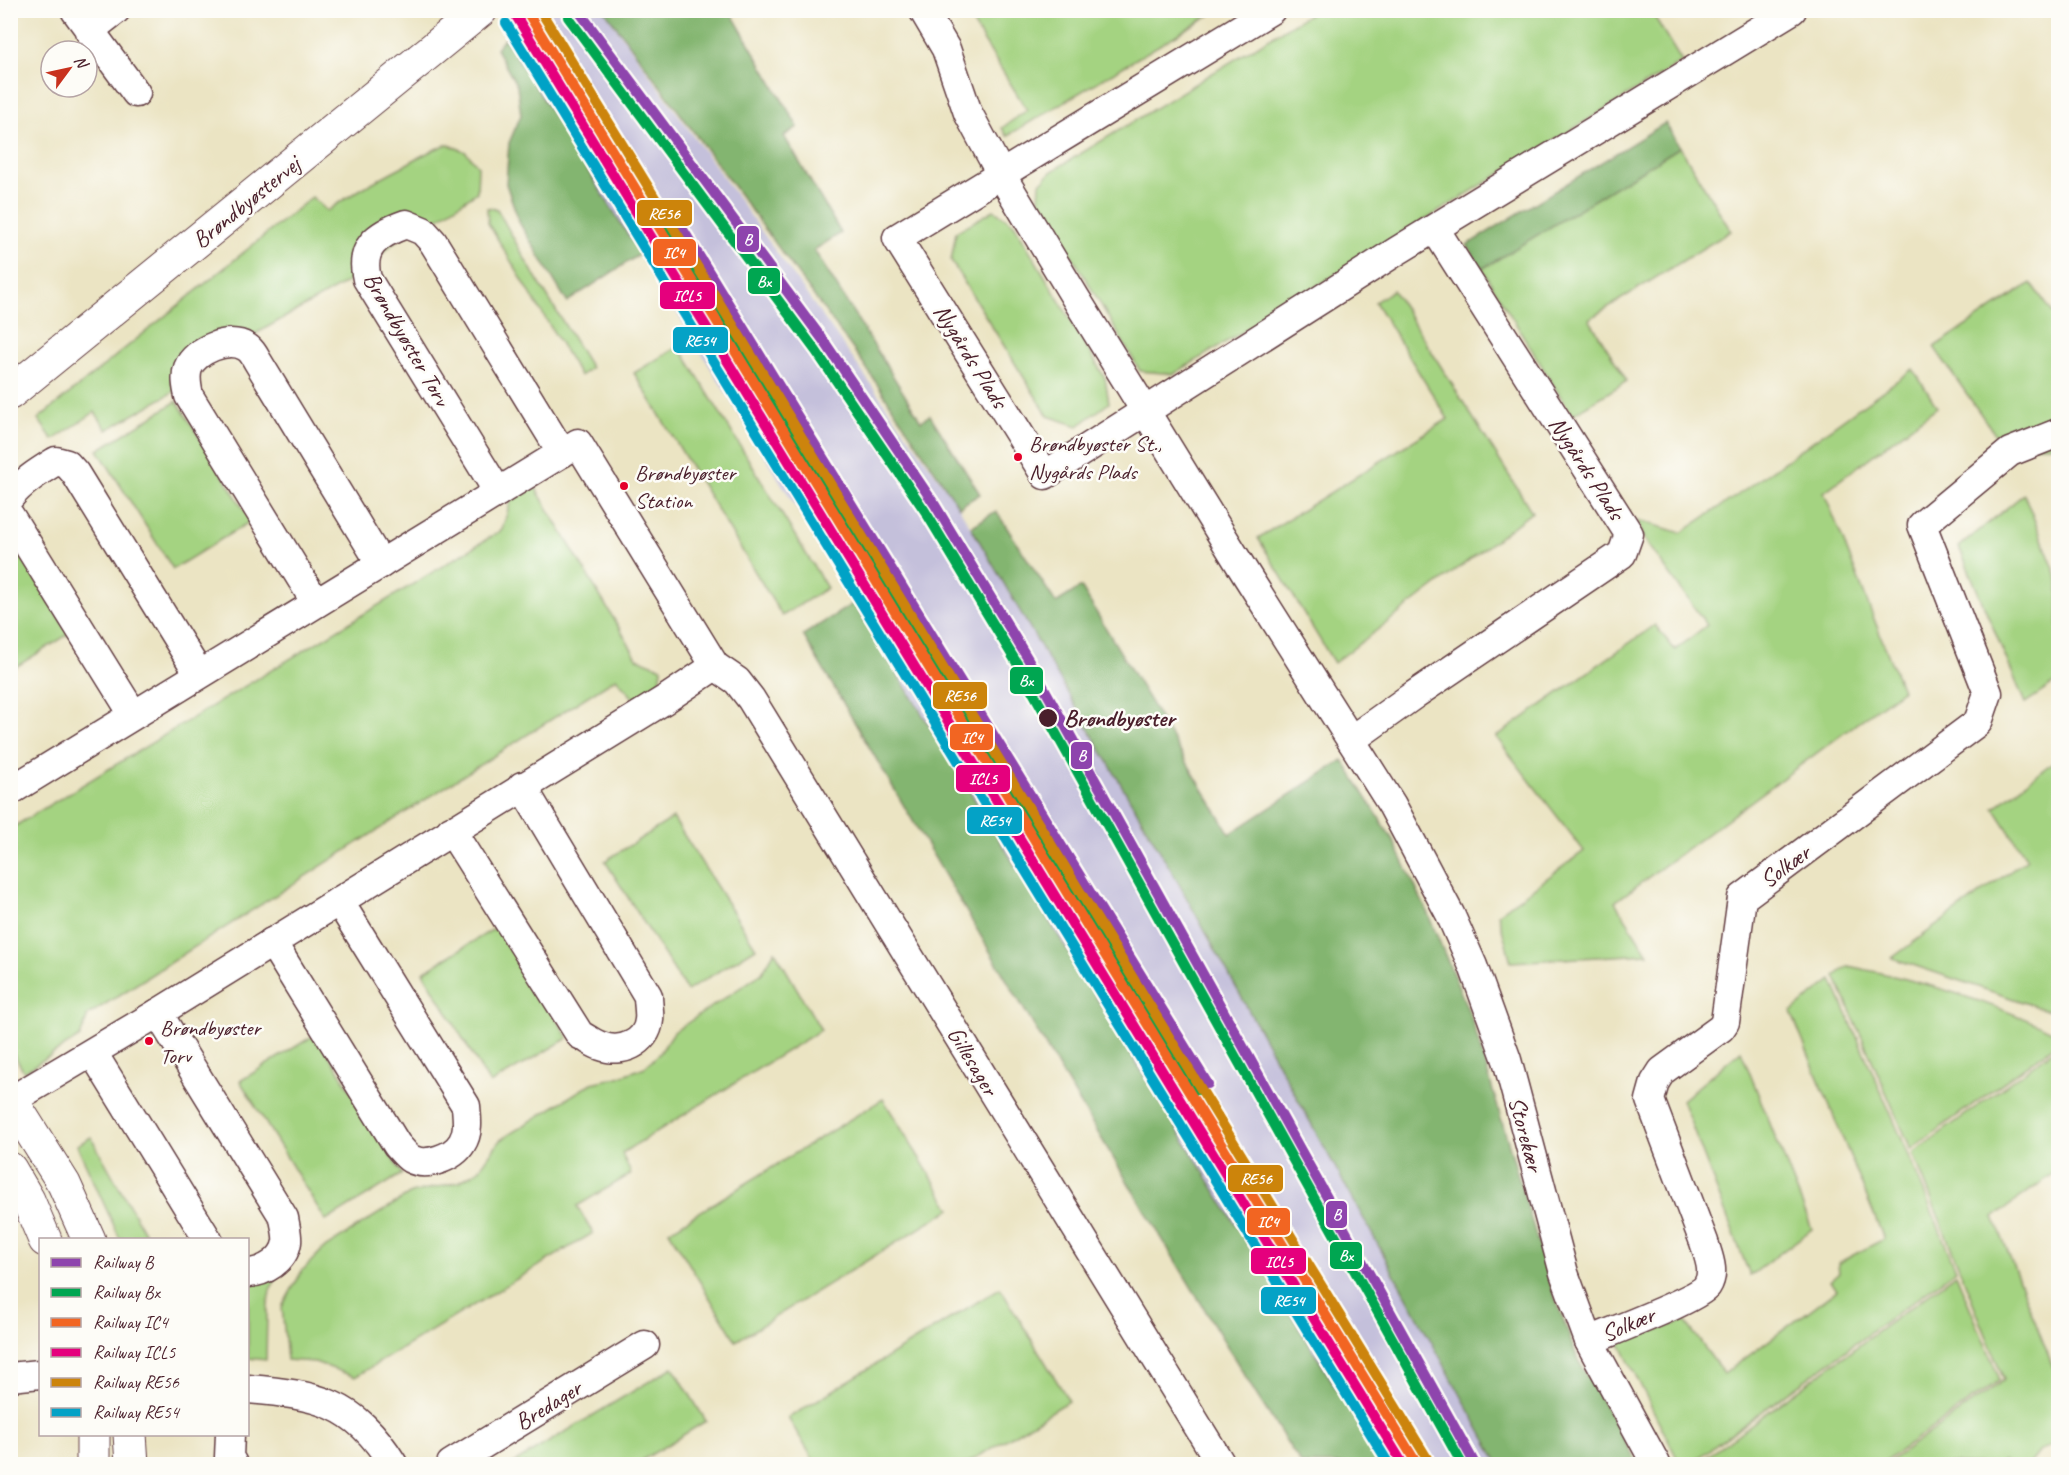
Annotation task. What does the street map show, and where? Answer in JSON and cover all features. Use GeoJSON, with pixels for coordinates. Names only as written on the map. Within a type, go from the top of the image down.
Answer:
{"type":"FeatureCollection","features":[{"type":"Feature","properties":{"kind":"street"},"geometry":{"type":"LineString","coordinates":[[116,10],[82,21],[136,93]]}},
{"type":"Feature","properties":{"kind":"street","name":"Brøndbyøstervej"},"geometry":{"type":"LineString","coordinates":[[10,393],[481,10]]}},
{"type":"Feature","properties":{"kind":"street"},"geometry":{"type":"LineString","coordinates":[[923,10],[946,49],[968,113],[1002,176],[1247,576],[1351,740]]}},
{"type":"Feature","properties":{"kind":"street","name":"Nygårds Plads"},"geometry":{"type":"LineString","coordinates":[[1271,10],[897,238],[1045,476],[1435,229],[1792,10]]}},
{"type":"Feature","properties":{"kind":"street","name":"Brøndbyøster Torv"},"geometry":{"type":"LineString","coordinates":[[498,492],[367,279],[364,266],[368,248],[378,237],[406,224],[423,231],[433,242],[562,453]]}},
{"type":"Feature","properties":{"kind":"street","name":"Nygårds Plads"},"geometry":{"type":"LineString","coordinates":[[1351,740],[1622,554],[1629,534],[1435,229]]}},
{"type":"Feature","properties":{"kind":"street"},"geometry":{"type":"LineString","coordinates":[[316,603],[189,396],[186,383],[188,367],[196,358],[214,346],[230,343],[247,347],[381,564]]}},
{"type":"Feature","properties":{"kind":"street","name":"Solkær"},"geometry":{"type":"LineString","coordinates":[[1589,1341],[1671,1306],[1706,1287],[1711,1276],[1711,1265],[1650,1100],[1655,1082],[1662,1071],[1721,1028],[1725,1022],[1742,898],[1978,722],[1988,693],[1922,525],[2010,452],[2058,433]]}},
{"type":"Feature","properties":{"kind":"street"},"geometry":{"type":"LineString","coordinates":[[14,782],[134,714],[578,443],[715,666],[666,699],[158,1013],[11,1100],[64,1184],[89,1238]]}},
{"type":"Feature","properties":{"kind":"street"},"geometry":{"type":"LineString","coordinates":[[10,497],[44,468],[56,461],[67,464],[75,473],[200,674]]}},
{"type":"Feature","properties":{"kind":"street"},"geometry":{"type":"LineString","coordinates":[[10,516],[134,714]]}},
{"type":"Feature","properties":{"kind":"street","name":"Gillesager"},"geometry":{"type":"LineString","coordinates":[[715,666],[737,681],[752,699],[1221,1464]]}},
{"type":"Feature","properties":{"kind":"street","name":"Storekær"},"geometry":{"type":"LineString","coordinates":[[1351,740],[1392,805],[1450,914],[1476,973],[1506,1060],[1564,1273],[1589,1341],[1656,1464]]}},
{"type":"Feature","properties":{"kind":"street"},"geometry":{"type":"LineString","coordinates":[[451,830],[580,1035],[602,1047],[618,1048],[635,1044],[644,1036],[649,1022],[648,996],[522,786]]}},
{"type":"Feature","properties":{"kind":"street"},"geometry":{"type":"LineString","coordinates":[[272,942],[397,1145],[411,1159],[428,1162],[447,1156],[461,1144],[468,1126],[466,1106],[339,901]]}},
{"type":"Feature","properties":{"kind":"street"},"geometry":{"type":"LineString","coordinates":[[158,1013],[284,1218],[287,1241],[281,1255],[272,1265],[249,1273]]}},
{"type":"Feature","properties":{"kind":"street"},"geometry":{"type":"LineString","coordinates":[[93,1053],[206,1238]]}},
{"type":"Feature","properties":{"kind":"street"},"geometry":{"type":"LineString","coordinates":[[10,1169],[28,1200],[45,1238]]}},
{"type":"Feature","properties":{"kind":"street","name":"Bredager"},"geometry":{"type":"LineString","coordinates":[[451,1464],[645,1345]]}},
{"type":"Feature","properties":{"kind":"street"},"geometry":{"type":"LineString","coordinates":[[10,1377],[39,1374]]}},
{"type":"Feature","properties":{"kind":"street"},"geometry":{"type":"LineString","coordinates":[[249,1389],[316,1399],[339,1408],[353,1416],[371,1432],[393,1464]]}},
{"type":"Feature","properties":{"kind":"street"},"geometry":{"type":"LineString","coordinates":[[93,1436],[93,1464]]}},
{"type":"Feature","properties":{"kind":"street"},"geometry":{"type":"LineString","coordinates":[[130,1436],[132,1464]]}},
{"type":"Feature","properties":{"kind":"street"},"geometry":{"type":"LineString","coordinates":[[230,1436],[229,1457],[233,1464]]}},
{"type":"Feature","properties":{"kind":"shaded area"},"geometry":{"type":"Polygon","coordinates":[[[540,11],[604,11],[959,507],[1174,875],[1499,1464],[1383,1464],[665,294],[505,38],[540,11]]]}},
{"type":"Feature","properties":{"kind":"green space"},"geometry":{"type":"Polygon","coordinates":[[[1207,10],[1210,15],[1007,136],[1002,128],[1027,110],[965,11],[1207,10]]]}},
{"type":"Feature","properties":{"kind":"green space"},"geometry":{"type":"Polygon","coordinates":[[[605,11],[730,11],[798,127],[784,136],[841,233],[814,250],[921,421],[930,415],[980,494],[959,507],[863,363],[605,11]]]}},
{"type":"Feature","properties":{"kind":"green space"},"geometry":{"type":"Polygon","coordinates":[[[1314,11],[1651,11],[1682,62],[1174,374],[1140,371],[1039,200],[1040,183],[1052,171],[1314,11]]]}},
{"type":"Feature","properties":{"kind":"green space"},"geometry":{"type":"Polygon","coordinates":[[[505,38],[640,254],[567,302],[520,224],[506,184],[509,143],[521,115],[517,86],[496,49],[505,38]]]}},
{"type":"Feature","properties":{"kind":"green space"},"geometry":{"type":"Polygon","coordinates":[[[1665,123],[1680,147],[1482,269],[1467,245],[1665,123]]]}},
{"type":"Feature","properties":{"kind":"green space"},"geometry":{"type":"Polygon","coordinates":[[[448,144],[466,152],[478,166],[477,192],[431,223],[422,218],[353,279],[250,337],[174,369],[171,382],[175,391],[107,430],[95,412],[53,440],[38,419],[312,197],[327,211],[375,181],[426,153],[448,144]]]}},
{"type":"Feature","properties":{"kind":"green space"},"geometry":{"type":"Polygon","coordinates":[[[1680,147],[1731,231],[1589,319],[1627,381],[1572,415],[1482,269],[1680,147]]]}},
{"type":"Feature","properties":{"kind":"green space"},"geometry":{"type":"Polygon","coordinates":[[[487,208],[497,209],[591,368],[580,376],[488,223],[487,208]]]}},
{"type":"Feature","properties":{"kind":"green space"},"geometry":{"type":"Polygon","coordinates":[[[994,210],[1014,224],[1105,378],[1109,403],[1078,426],[1048,416],[951,261],[956,232],[994,210]]]}},
{"type":"Feature","properties":{"kind":"green space"},"geometry":{"type":"Polygon","coordinates":[[[2031,283],[2058,320],[2058,446],[2003,446],[1934,347],[2031,283]]]}},
{"type":"Feature","properties":{"kind":"green space"},"geometry":{"type":"Polygon","coordinates":[[[1393,290],[1532,512],[1334,663],[1258,538],[1448,419],[1375,302],[1393,290]]]}},
{"type":"Feature","properties":{"kind":"green space"},"geometry":{"type":"Polygon","coordinates":[[[679,346],[827,588],[782,616],[634,373],[679,346]]]}},
{"type":"Feature","properties":{"kind":"green space"},"geometry":{"type":"Polygon","coordinates":[[[1913,369],[1937,407],[1824,492],[1902,690],[1615,902],[1648,954],[1511,962],[1498,914],[1584,851],[1496,737],[1655,625],[1675,650],[1707,625],[1645,540],[1637,520],[1681,533],[1745,490],[1913,369]]]}},
{"type":"Feature","properties":{"kind":"green space"},"geometry":{"type":"Polygon","coordinates":[[[177,401],[251,521],[173,569],[98,450],[177,401]]]}},
{"type":"Feature","properties":{"kind":"green space"},"geometry":{"type":"Polygon","coordinates":[[[535,487],[637,658],[662,668],[660,685],[634,699],[616,678],[88,1015],[80,1037],[24,1072],[11,1050],[10,829],[502,530],[511,500],[535,487]]]}},
{"type":"Feature","properties":{"kind":"green space"},"geometry":{"type":"Polygon","coordinates":[[[2024,494],[2058,579],[2058,681],[2025,703],[1959,547],[2024,494]]]}},
{"type":"Feature","properties":{"kind":"green space"},"geometry":{"type":"Polygon","coordinates":[[[996,511],[1056,603],[1081,587],[1230,834],[1343,760],[1393,840],[1425,907],[1471,1017],[1550,1283],[1578,1360],[1638,1464],[1499,1464],[1174,875],[971,527],[996,511]]]}},
{"type":"Feature","properties":{"kind":"green space"},"geometry":{"type":"Polygon","coordinates":[[[16,544],[69,634],[11,670],[10,547],[16,544]]]}},
{"type":"Feature","properties":{"kind":"green space"},"geometry":{"type":"Polygon","coordinates":[[[854,603],[1383,1464],[1301,1464],[1256,1394],[1057,1065],[803,635],[854,603]]]}},
{"type":"Feature","properties":{"kind":"green space"},"geometry":{"type":"Polygon","coordinates":[[[2058,758],[2058,1014],[1892,958],[2027,859],[1994,808],[2058,758]]]}},
{"type":"Feature","properties":{"kind":"green space"},"geometry":{"type":"Polygon","coordinates":[[[673,818],[756,948],[687,991],[605,861],[673,818]]]}},
{"type":"Feature","properties":{"kind":"green space"},"geometry":{"type":"Polygon","coordinates":[[[500,925],[568,1038],[490,1084],[423,972],[500,925]]]}},
{"type":"Feature","properties":{"kind":"green space"},"geometry":{"type":"Polygon","coordinates":[[[775,951],[821,1030],[622,1153],[631,1174],[577,1206],[593,1233],[355,1377],[315,1362],[287,1360],[282,1307],[302,1271],[323,1249],[411,1193],[459,1182],[479,1170],[500,1140],[592,1083],[645,1067],[660,1053],[674,1032],[762,973],[775,951]]]}},
{"type":"Feature","properties":{"kind":"green space"},"geometry":{"type":"Polygon","coordinates":[[[1848,966],[1929,985],[1982,1002],[2058,1034],[2058,1043],[1911,1149],[1835,976],[1848,966]]]}},
{"type":"Feature","properties":{"kind":"green space"},"geometry":{"type":"Polygon","coordinates":[[[1832,980],[1908,1153],[1956,1270],[1690,1464],[1680,1464],[1619,1342],[1685,1321],[1724,1374],[1837,1290],[1831,1281],[1839,1274],[1838,1263],[1884,1239],[1791,1012],[1832,980]]]}},
{"type":"Feature","properties":{"kind":"green space"},"geometry":{"type":"Polygon","coordinates":[[[316,1034],[402,1174],[326,1221],[240,1081],[316,1034]]]}},
{"type":"Feature","properties":{"kind":"green space"},"geometry":{"type":"Polygon","coordinates":[[[2058,1047],[2058,1170],[1994,1217],[2058,1380],[2058,1442],[2040,1451],[2030,1464],[2009,1464],[2003,1461],[1998,1464],[1886,1464],[2004,1380],[1913,1153],[2058,1047]]]}},
{"type":"Feature","properties":{"kind":"green space"},"geometry":{"type":"Polygon","coordinates":[[[1741,1051],[1812,1229],[1750,1276],[1682,1100],[1741,1051]]]}},
{"type":"Feature","properties":{"kind":"green space"},"geometry":{"type":"Polygon","coordinates":[[[883,1099],[951,1209],[736,1341],[669,1231],[883,1099]]]}},
{"type":"Feature","properties":{"kind":"green space"},"geometry":{"type":"Polygon","coordinates":[[[91,1137],[147,1238],[120,1238],[77,1145],[91,1137]]]}},
{"type":"Feature","properties":{"kind":"green space"},"geometry":{"type":"Polygon","coordinates":[[[281,1270],[270,1290],[266,1360],[249,1358],[249,1285],[281,1270]]]}},
{"type":"Feature","properties":{"kind":"green space"},"geometry":{"type":"Polygon","coordinates":[[[1956,1274],[2000,1380],[1881,1464],[1697,1464],[1956,1274]]]}},
{"type":"Feature","properties":{"kind":"green space"},"geometry":{"type":"Polygon","coordinates":[[[1000,1288],[1069,1401],[966,1464],[816,1464],[788,1418],[1000,1288]]]}},
{"type":"Feature","properties":{"kind":"green space"},"geometry":{"type":"Polygon","coordinates":[[[673,1367],[706,1421],[636,1464],[512,1464],[673,1367]]]}},
{"type":"Feature","properties":{"kind":"rail line","name":"IC4"},"geometry":{"type":"LineString","coordinates":[[526,10],[1417,1464]]}},
{"type":"Feature","properties":{"kind":"rail line","name":"RE56"},"geometry":{"type":"LineString","coordinates":[[540,10],[1427,1458]]}},
{"type":"Feature","properties":{"kind":"rail line","name":"B"},"geometry":{"type":"LineString","coordinates":[[578,10],[826,344],[935,505],[1028,659],[1475,1464]]}},
{"type":"Feature","properties":{"kind":"rail line","name":"ICL5"},"geometry":{"type":"LineString","coordinates":[[516,16],[1403,1464]]}},
{"type":"Feature","properties":{"kind":"rail line","name":"Bx"},"geometry":{"type":"LineString","coordinates":[[568,17],[816,351],[925,511],[1018,665],[1462,1464]]}},
{"type":"Feature","properties":{"kind":"rail line","name":"RE54"},"geometry":{"type":"LineString","coordinates":[[506,23],[1389,1464]]}},
{"type":"Feature","properties":{"kind":"rail line","name":"B"},"geometry":{"type":"LineString","coordinates":[[671,210],[1208,1084]]}},
{"type":"Feature","properties":{"kind":"rail line","name":"Bx"},"geometry":{"type":"LineString","coordinates":[[661,216],[1198,1090]]}},
{"type":"Feature","properties":{"kind":"place","name":"Brøndbyøster St., Nygårds Plads"},"geometry":{"type":"Point","coordinates":[1018,457]}},
{"type":"Feature","properties":{"kind":"place","name":"Brøndbyøster Station"},"geometry":{"type":"Point","coordinates":[624,486]}},
{"type":"Feature","properties":{"kind":"place","name":"Brøndbyøster"},"geometry":{"type":"Point","coordinates":[1048,718]}},
{"type":"Feature","properties":{"kind":"place","name":"Brøndbyøster Torv"},"geometry":{"type":"Point","coordinates":[149,1041]}}]}
